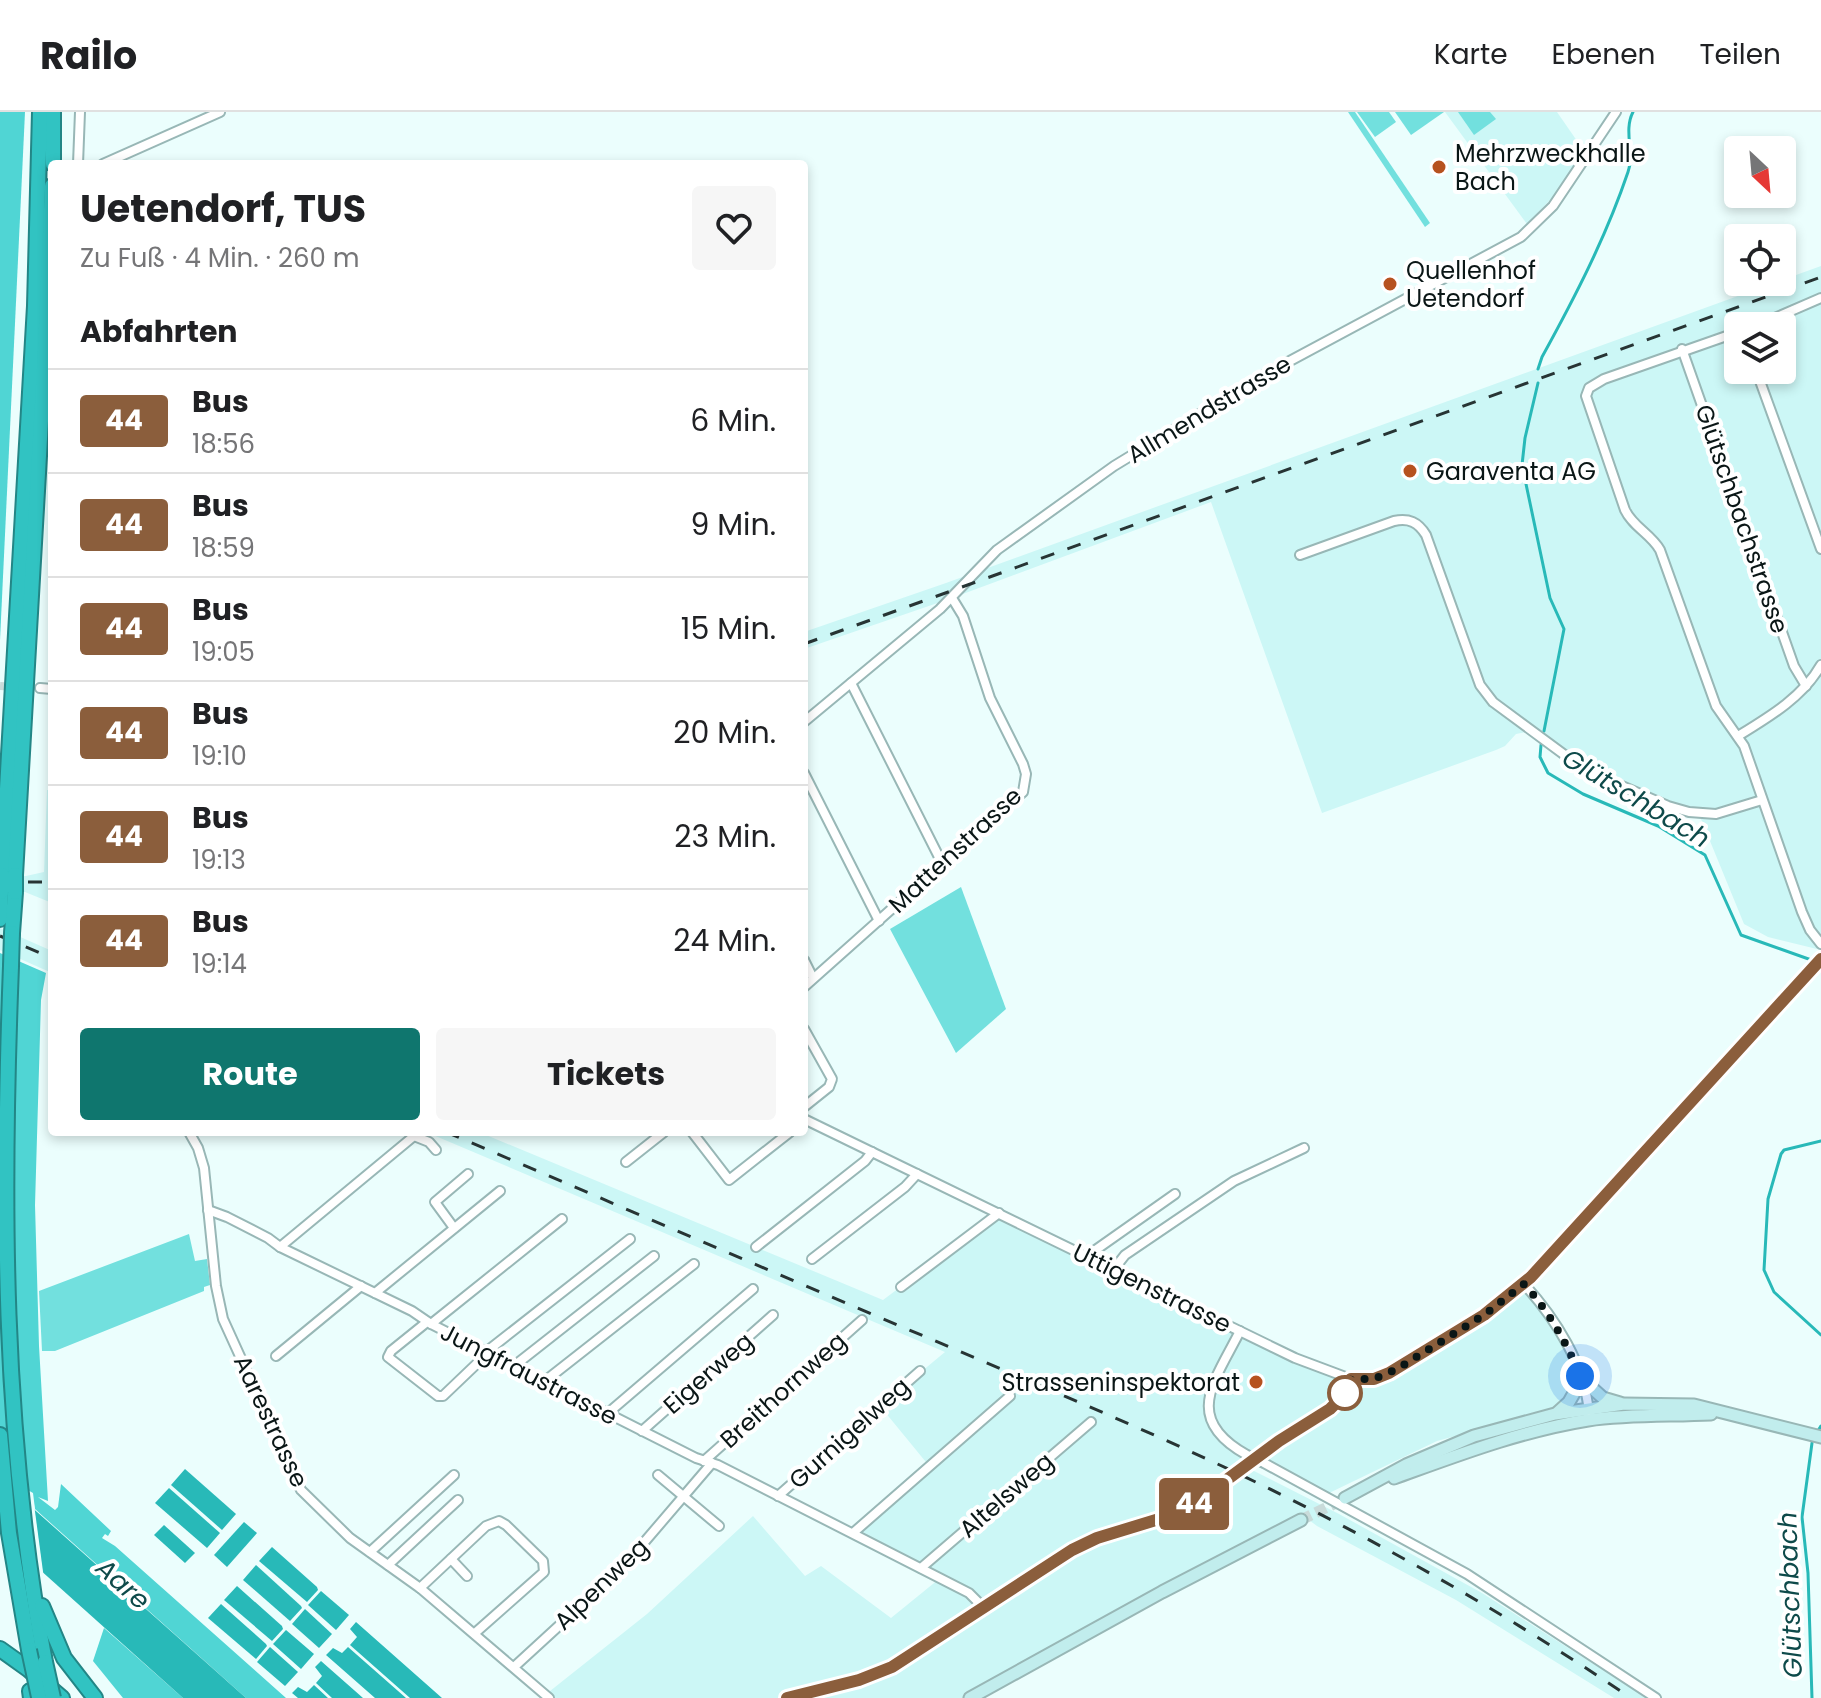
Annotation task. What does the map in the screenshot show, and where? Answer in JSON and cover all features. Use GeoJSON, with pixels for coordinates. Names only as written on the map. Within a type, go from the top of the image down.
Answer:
{"type":"FeatureCollection","features":[{"type":"Feature","properties":{"kind":"highway"},"geometry":{"type":"LineString","coordinates":[[9,875],[40,112]]}},
{"type":"Feature","properties":{"kind":"highway"},"geometry":{"type":"LineString","coordinates":[[53,112],[53,160]]}},
{"type":"Feature","properties":{"kind":"highway"},"geometry":{"type":"LineString","coordinates":[[48,295],[8,892],[12,933],[5,1228],[17,1463],[28,1560],[39,1606],[45,1662],[53,1698]]}},
{"type":"Feature","properties":{"kind":"highway"},"geometry":{"type":"LineString","coordinates":[[0,919],[8,892]]}},
{"type":"Feature","properties":{"kind":"highway"},"geometry":{"type":"LineString","coordinates":[[0,1435],[17,1587],[35,1696]]}},
{"type":"Feature","properties":{"kind":"highway"},"geometry":{"type":"LineString","coordinates":[[39,1606],[64,1658],[95,1698]]}},
{"type":"Feature","properties":{"kind":"highway"},"geometry":{"type":"LineString","coordinates":[[0,1649],[62,1698]]}},
{"type":"Feature","properties":{"kind":"main road"},"geometry":{"type":"LineString","coordinates":[[1555,1414],[1569,1402],[1582,1379],[1603,1398],[1624,1404],[1694,1405],[1720,1414]]}},
{"type":"Feature","properties":{"kind":"main road"},"geometry":{"type":"LineString","coordinates":[[1369,1486],[1499,1440],[1624,1404]]}},
{"type":"Feature","properties":{"kind":"main road"},"geometry":{"type":"LineString","coordinates":[[1345,1498],[1406,1465],[1474,1436],[1555,1414],[1720,1414],[1758,1420],[1821,1437]]}},
{"type":"Feature","properties":{"kind":"main road"},"geometry":{"type":"LineString","coordinates":[[970,1698],[1301,1520]]}},
{"type":"Feature","properties":{"kind":"street"},"geometry":{"type":"LineString","coordinates":[[78,160],[80,112]]}},
{"type":"Feature","properties":{"kind":"street"},"geometry":{"type":"LineString","coordinates":[[112,160],[220,112]]}},
{"type":"Feature","properties":{"kind":"street","name":"Allmendstrasse"},"geometry":{"type":"LineString","coordinates":[[808,719],[952,598],[997,550],[1140,448],[1271,371],[1521,237],[1553,206],[1616,112]]}},
{"type":"Feature","properties":{"kind":"street"},"geometry":{"type":"LineString","coordinates":[[1788,312],[1821,298]]}},
{"type":"Feature","properties":{"kind":"street"},"geometry":{"type":"LineString","coordinates":[[1724,336],[1604,379],[1589,388],[1586,396],[1625,510],[1630,521],[1652,538],[1660,550],[1716,706],[1738,736],[1802,912],[1821,944]]}},
{"type":"Feature","properties":{"kind":"street","name":"Glütschbachstrasse"},"geometry":{"type":"LineString","coordinates":[[1682,349],[1794,666],[1806,686]]}},
{"type":"Feature","properties":{"kind":"street"},"geometry":{"type":"LineString","coordinates":[[1761,384],[1821,549]]}},
{"type":"Feature","properties":{"kind":"street"},"geometry":{"type":"LineString","coordinates":[[1300,555],[1394,521],[1404,519],[1421,525],[1480,685],[1493,702],[1585,770],[1678,810],[1716,814],[1762,800]]}},
{"type":"Feature","properties":{"kind":"street","name":"Mattenstrasse"},"geometry":{"type":"LineString","coordinates":[[808,983],[1023,792],[1026,774],[990,698],[963,616],[952,598]]}},
{"type":"Feature","properties":{"kind":"street"},"geometry":{"type":"LineString","coordinates":[[1738,736],[1768,718],[1806,686],[1821,665]]}},
{"type":"Feature","properties":{"kind":"street"},"geometry":{"type":"LineString","coordinates":[[851,683],[943,865]]}},
{"type":"Feature","properties":{"kind":"street"},"geometry":{"type":"LineString","coordinates":[[40,688],[48,689]]}},
{"type":"Feature","properties":{"kind":"street"},"geometry":{"type":"LineString","coordinates":[[808,781],[879,921]]}},
{"type":"Feature","properties":{"kind":"street"},"geometry":{"type":"LineString","coordinates":[[1240,1331],[1307,1363],[1351,1379],[1374,1379],[1397,1369],[1484,1315],[1524,1284],[1821,959]]}},
{"type":"Feature","properties":{"kind":"street"},"geometry":{"type":"LineString","coordinates":[[808,968],[813,978]]}},
{"type":"Feature","properties":{"kind":"street"},"geometry":{"type":"LineString","coordinates":[[808,1037],[832,1079],[829,1087],[808,1104]]}},
{"type":"Feature","properties":{"kind":"street","name":"Uttigenstrasse"},"geometry":{"type":"LineString","coordinates":[[808,1121],[1240,1331],[1209,1398],[1208,1411],[1215,1431],[1247,1455],[1467,1574],[1656,1698]]}},
{"type":"Feature","properties":{"kind":"street","name":"Aarestrasse"},"geometry":{"type":"LineString","coordinates":[[191,1136],[202,1160],[216,1286],[223,1319],[301,1490],[324,1515],[420,1588],[549,1698]]}},
{"type":"Feature","properties":{"kind":"street"},"geometry":{"type":"LineString","coordinates":[[280,1247],[414,1136],[429,1142],[436,1150]]}},
{"type":"Feature","properties":{"kind":"street"},"geometry":{"type":"LineString","coordinates":[[626,1162],[659,1136]]}},
{"type":"Feature","properties":{"kind":"street"},"geometry":{"type":"LineString","coordinates":[[695,1136],[729,1180],[785,1136]]}},
{"type":"Feature","properties":{"kind":"street"},"geometry":{"type":"LineString","coordinates":[[1114,1269],[1125,1255],[1224,1187],[1304,1148]]}},
{"type":"Feature","properties":{"kind":"street"},"geometry":{"type":"LineString","coordinates":[[756,1247],[865,1161],[872,1152]]}},
{"type":"Feature","properties":{"kind":"street"},"geometry":{"type":"LineString","coordinates":[[454,1228],[435,1202],[468,1174]]}},
{"type":"Feature","properties":{"kind":"street"},"geometry":{"type":"LineString","coordinates":[[812,1259],[905,1187],[917,1174]]}},
{"type":"Feature","properties":{"kind":"street"},"geometry":{"type":"LineString","coordinates":[[375,1293],[500,1191]]}},
{"type":"Feature","properties":{"kind":"street"},"geometry":{"type":"LineString","coordinates":[[1087,1256],[1175,1194]]}},
{"type":"Feature","properties":{"kind":"street","name":"Jungfraustrasse"},"geometry":{"type":"LineString","coordinates":[[208,1210],[642,1431],[853,1533],[969,1593],[984,1608]]}},
{"type":"Feature","properties":{"kind":"street"},"geometry":{"type":"LineString","coordinates":[[901,1287],[999,1213]]}},
{"type":"Feature","properties":{"kind":"street"},"geometry":{"type":"LineString","coordinates":[[562,1219],[391,1351],[388,1357],[438,1396],[443,1396],[487,1352],[630,1239]]}},
{"type":"Feature","properties":{"kind":"street"},"geometry":{"type":"LineString","coordinates":[[514,1366],[654,1256]]}},
{"type":"Feature","properties":{"kind":"street"},"geometry":{"type":"LineString","coordinates":[[545,1381],[694,1264]]}},
{"type":"Feature","properties":{"kind":"street"},"geometry":{"type":"LineString","coordinates":[[1524,1284],[1557,1326],[1582,1379],[1589,1414]]}},
{"type":"Feature","properties":{"kind":"street"},"geometry":{"type":"LineString","coordinates":[[276,1356],[361,1286]]}},
{"type":"Feature","properties":{"kind":"street"},"geometry":{"type":"LineString","coordinates":[[608,1413],[753,1289]]}},
{"type":"Feature","properties":{"kind":"street","name":"Eigerweg"},"geometry":{"type":"LineString","coordinates":[[642,1431],[773,1315]]}},
{"type":"Feature","properties":{"kind":"street","name":"Breithornweg"},"geometry":{"type":"LineString","coordinates":[[708,1462],[862,1320]]}},
{"type":"Feature","properties":{"kind":"street","name":"Gurnigelweg"},"geometry":{"type":"LineString","coordinates":[[778,1496],[920,1371]]}},
{"type":"Feature","properties":{"kind":"street"},"geometry":{"type":"LineString","coordinates":[[787,1698],[859,1680],[892,1667],[1084,1543],[1190,1507],[1279,1441],[1330,1409],[1344,1395],[1351,1379]]}},
{"type":"Feature","properties":{"kind":"street"},"geometry":{"type":"LineString","coordinates":[[853,1533],[1010,1396]]}},
{"type":"Feature","properties":{"kind":"street","name":"Altelsweg"},"geometry":{"type":"LineString","coordinates":[[921,1568],[1091,1422]]}},
{"type":"Feature","properties":{"kind":"street","name":"Alpenweg"},"geometry":{"type":"LineString","coordinates":[[514,1667],[617,1574],[683,1497],[708,1462]]}},
{"type":"Feature","properties":{"kind":"street"},"geometry":{"type":"LineString","coordinates":[[370,1552],[454,1475]]}},
{"type":"Feature","properties":{"kind":"street"},"geometry":{"type":"LineString","coordinates":[[658,1475],[719,1526]]}},
{"type":"Feature","properties":{"kind":"street"},"geometry":{"type":"LineString","coordinates":[[388,1565],[458,1500]]}},
{"type":"Feature","properties":{"kind":"street"},"geometry":{"type":"LineString","coordinates":[[420,1588],[486,1526],[499,1521],[506,1525],[545,1566],[542,1576],[475,1633]]}},
{"type":"Feature","properties":{"kind":"street"},"geometry":{"type":"LineString","coordinates":[[451,1559],[467,1576]]}},
{"type":"Feature","properties":{"kind":"shaded area"},"geometry":{"type":"Polygon","coordinates":[[[0,112],[25,112],[0,640],[0,112]]]}},
{"type":"Feature","properties":{"kind":"shaded area"},"geometry":{"type":"Polygon","coordinates":[[[1348,112],[1355,112],[1430,223],[1425,227],[1348,112]]]}},
{"type":"Feature","properties":{"kind":"shaded area"},"geometry":{"type":"Polygon","coordinates":[[[1357,112],[1389,112],[1396,122],[1375,137],[1357,112]]]}},
{"type":"Feature","properties":{"kind":"shaded area"},"geometry":{"type":"Polygon","coordinates":[[[1395,112],[1444,112],[1411,135],[1395,112]]]}},
{"type":"Feature","properties":{"kind":"shaded area"},"geometry":{"type":"Polygon","coordinates":[[[1445,112],[1557,112],[1584,151],[1552,198],[1527,224],[1445,112]]]}},
{"type":"Feature","properties":{"kind":"shaded area"},"geometry":{"type":"Polygon","coordinates":[[[1458,112],[1490,112],[1496,119],[1474,135],[1458,112]]]}},
{"type":"Feature","properties":{"kind":"shaded area"},"geometry":{"type":"Polygon","coordinates":[[[1821,266],[1821,950],[1768,937],[1744,924],[1701,819],[1672,812],[1596,780],[1526,732],[1516,734],[1505,746],[1496,750],[1322,813],[1211,502],[808,648],[808,631],[1738,296],[1796,296],[1796,275],[1821,266]]]}},
{"type":"Feature","properties":{"kind":"shaded area"},"geometry":{"type":"Polygon","coordinates":[[[48,790],[48,901],[25,892],[0,892],[0,875],[26,876],[44,872],[48,790]]]}},
{"type":"Feature","properties":{"kind":"shaded area"},"geometry":{"type":"Polygon","coordinates":[[[961,887],[1006,1009],[956,1053],[890,929],[961,887]]]}},
{"type":"Feature","properties":{"kind":"shaded area"},"geometry":{"type":"Polygon","coordinates":[[[0,928],[48,949],[48,971],[0,950],[0,928]]]}},
{"type":"Feature","properties":{"kind":"shaded area"},"geometry":{"type":"Polygon","coordinates":[[[0,953],[46,973],[41,1000],[35,1205],[48,1501],[38,1497],[55,1510],[61,1484],[111,1531],[102,1538],[115,1546],[286,1698],[246,1698],[35,1509],[33,1493],[0,1474],[0,953]]]}},
{"type":"Feature","properties":{"kind":"shaded area"},"geometry":{"type":"Polygon","coordinates":[[[435,1136],[489,1136],[883,1300],[999,1213],[1281,1351],[1359,1380],[1397,1369],[1524,1284],[1557,1326],[1587,1397],[1545,1412],[1437,1441],[1325,1495],[1264,1463],[1252,1470],[1482,1593],[1647,1698],[1614,1698],[1456,1600],[1317,1526],[1301,1514],[1301,1520],[970,1698],[549,1698],[545,1695],[647,1614],[753,1516],[805,1576],[821,1566],[891,1618],[939,1579],[853,1533],[930,1467],[880,1406],[945,1352],[435,1136]]]}},
{"type":"Feature","properties":{"kind":"shaded area"},"geometry":{"type":"Polygon","coordinates":[[[189,1234],[195,1261],[207,1259],[210,1285],[204,1287],[204,1291],[55,1351],[42,1351],[39,1291],[189,1234]]]}},
{"type":"Feature","properties":{"kind":"shaded area"},"geometry":{"type":"Polygon","coordinates":[[[185,1469],[236,1514],[222,1530],[171,1485],[185,1469]]]}},
{"type":"Feature","properties":{"kind":"shaded area"},"geometry":{"type":"Polygon","coordinates":[[[0,1479],[246,1698],[183,1698],[0,1534],[0,1479]]]}},
{"type":"Feature","properties":{"kind":"shaded area"},"geometry":{"type":"Polygon","coordinates":[[[169,1488],[220,1533],[207,1548],[155,1503],[169,1488]]]}},
{"type":"Feature","properties":{"kind":"shaded area"},"geometry":{"type":"Polygon","coordinates":[[[244,1522],[257,1533],[227,1567],[214,1555],[244,1522]]]}},
{"type":"Feature","properties":{"kind":"shaded area"},"geometry":{"type":"Polygon","coordinates":[[[164,1525],[195,1553],[185,1563],[154,1535],[164,1525]]]}},
{"type":"Feature","properties":{"kind":"shaded area"},"geometry":{"type":"Polygon","coordinates":[[[272,1547],[317,1587],[318,1590],[307,1602],[259,1561],[272,1547]]]}},
{"type":"Feature","properties":{"kind":"shaded area"},"geometry":{"type":"Polygon","coordinates":[[[256,1565],[301,1606],[290,1621],[243,1580],[256,1565]]]}},
{"type":"Feature","properties":{"kind":"shaded area"},"geometry":{"type":"Polygon","coordinates":[[[237,1586],[282,1626],[283,1629],[272,1641],[224,1600],[237,1586]]]}},
{"type":"Feature","properties":{"kind":"shaded area"},"geometry":{"type":"Polygon","coordinates":[[[321,1591],[349,1615],[336,1630],[308,1605],[321,1591]]]}},
{"type":"Feature","properties":{"kind":"shaded area"},"geometry":{"type":"Polygon","coordinates":[[[221,1604],[266,1644],[256,1659],[208,1618],[221,1604]]]}},
{"type":"Feature","properties":{"kind":"shaded area"},"geometry":{"type":"Polygon","coordinates":[[[305,1609],[332,1634],[319,1648],[292,1624],[305,1609]]]}},
{"type":"Feature","properties":{"kind":"shaded area"},"geometry":{"type":"Polygon","coordinates":[[[356,1622],[442,1698],[410,1698],[350,1645],[357,1637],[350,1629],[356,1622]]]}},
{"type":"Feature","properties":{"kind":"shaded area"},"geometry":{"type":"Polygon","coordinates":[[[104,1628],[183,1698],[123,1698],[93,1661],[104,1628]]]}},
{"type":"Feature","properties":{"kind":"shaded area"},"geometry":{"type":"Polygon","coordinates":[[[286,1630],[314,1654],[301,1669],[273,1644],[286,1630]]]}},
{"type":"Feature","properties":{"kind":"shaded area"},"geometry":{"type":"Polygon","coordinates":[[[270,1647],[298,1672],[285,1686],[257,1662],[270,1647]]]}},
{"type":"Feature","properties":{"kind":"shaded area"},"geometry":{"type":"Polygon","coordinates":[[[348,1647],[406,1698],[375,1698],[326,1655],[333,1648],[342,1653],[348,1647]]]}},
{"type":"Feature","properties":{"kind":"shaded area"},"geometry":{"type":"Polygon","coordinates":[[[321,1661],[363,1698],[332,1698],[316,1683],[322,1676],[315,1667],[321,1661]]]}},
{"type":"Feature","properties":{"kind":"shaded area"},"geometry":{"type":"Polygon","coordinates":[[[314,1685],[328,1698],[298,1698],[292,1693],[298,1687],[307,1692],[314,1685]]]}},
{"type":"Feature","properties":{"kind":"pier"},"geometry":{"type":"Polygon","coordinates":[[[0,1475],[34,1504],[44,1579],[0,1539],[0,1475]]]}},
{"type":"Feature","properties":{"kind":"waterway","name":"Glütschbach"},"geometry":{"type":"LineString","coordinates":[[1538,369],[1589,266],[1619,196],[1630,165],[1629,127],[1633,112]]}},
{"type":"Feature","properties":{"kind":"waterway","name":"Glütschbach"},"geometry":{"type":"LineString","coordinates":[[1538,383],[1522,465],[1550,598],[1564,629],[1544,731]]}},
{"type":"Feature","properties":{"kind":"waterway","name":"Glütschbach"},"geometry":{"type":"LineString","coordinates":[[1541,745],[1540,757],[1548,773],[1583,794],[1658,826],[1705,855],[1741,935],[1817,962]]}},
{"type":"Feature","properties":{"kind":"waterway","name":"Glütschbach"},"geometry":{"type":"LineString","coordinates":[[1821,1141],[1784,1150],[1781,1154],[1768,1199],[1764,1270],[1774,1292],[1821,1335]]}},
{"type":"Feature","properties":{"kind":"waterway","name":"Glütschbach"},"geometry":{"type":"LineString","coordinates":[[1812,1443],[1802,1517],[1808,1573],[1812,1698]]}},
{"type":"Feature","properties":{"kind":"tunnel"},"geometry":{"type":"LineString","coordinates":[[0,686],[15,687]]}},
{"type":"Feature","properties":{"kind":"tunnel"},"geometry":{"type":"LineString","coordinates":[[1301,1520],[1344,1499]]}},
{"type":"Feature","properties":{"kind":"railway"},"geometry":{"type":"LineString","coordinates":[[808,643],[1821,277]]}},
{"type":"Feature","properties":{"kind":"railway"},"geometry":{"type":"LineString","coordinates":[[0,882],[48,882]]}},
{"type":"Feature","properties":{"kind":"railway"},"geometry":{"type":"LineString","coordinates":[[0,936],[48,956]]}},
{"type":"Feature","properties":{"kind":"railway"},"geometry":{"type":"LineString","coordinates":[[455,1136],[1088,1406],[1241,1475],[1342,1525],[1440,1579],[1631,1698]]}},
{"type":"Feature","properties":{"kind":"bus line","name":"44"},"geometry":{"type":"LineString","coordinates":[[787,1698],[859,1680],[892,1667],[1084,1543],[1190,1507],[1266,1450],[1330,1409],[1341,1400],[1351,1379],[1374,1379],[1389,1373],[1495,1308],[1547,1262],[1821,959]]}},
{"type":"Feature","properties":{"kind":"place","name":"Mehrzweckhalle Bach"},"geometry":{"type":"Point","coordinates":[1439,167]}},
{"type":"Feature","properties":{"kind":"place","name":"Quellenhof Uetendorf"},"geometry":{"type":"Point","coordinates":[1390,284]}},
{"type":"Feature","properties":{"kind":"place","name":"Garaventa AG"},"geometry":{"type":"Point","coordinates":[1410,471]}},
{"type":"Feature","properties":{"kind":"place","name":"Strasseninspektorat"},"geometry":{"type":"Point","coordinates":[1256,1382]}},
{"type":"Feature","properties":{"kind":"route"},"geometry":{"type":"LineString","coordinates":[[1345,1393],[1351,1379],[1374,1379],[1397,1369],[1484,1315],[1524,1284],[1547,1310],[1580,1376]]}},
{"type":"Feature","properties":{"kind":"water label","name":"Aare"},"geometry":{"type":"Point","coordinates":[123,1584]}}]}
